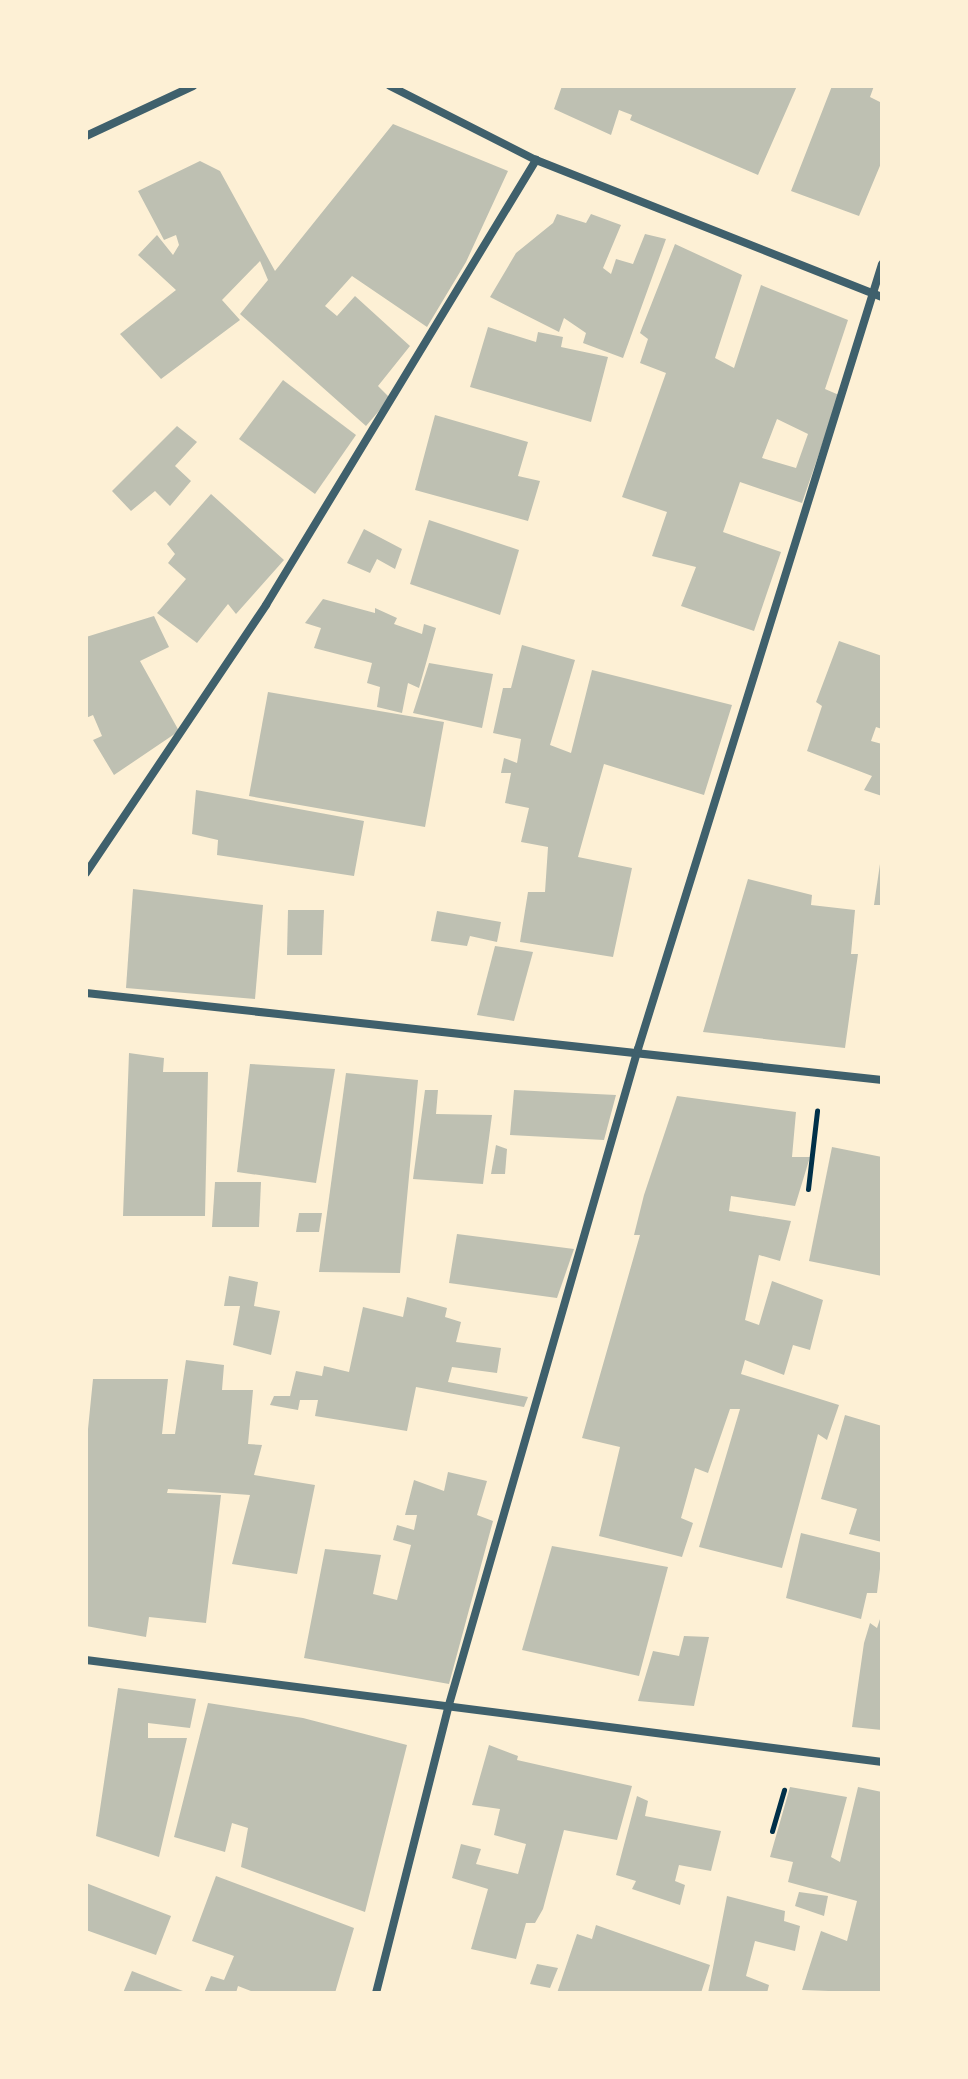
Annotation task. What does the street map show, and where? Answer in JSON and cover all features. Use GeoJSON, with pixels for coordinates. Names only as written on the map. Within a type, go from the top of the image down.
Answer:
{"type":"FeatureCollection","features":[{"type":"Feature","properties":{"kind":"street"},"geometry":{"type":"LineString","coordinates":[[86,136],[193,86]]}},
{"type":"Feature","properties":{"kind":"street"},"geometry":{"type":"LineString","coordinates":[[390,86],[536,160],[877,295]]}},
{"type":"Feature","properties":{"kind":"street"},"geometry":{"type":"LineString","coordinates":[[86,873],[266,605],[536,160]]}},
{"type":"Feature","properties":{"kind":"street"},"geometry":{"type":"LineString","coordinates":[[376,1993],[448,1708],[638,1049],[877,295],[882,264]]}},
{"type":"Feature","properties":{"kind":"street"},"geometry":{"type":"LineString","coordinates":[[86,993],[638,1049],[822,1075],[882,1080]]}},
{"type":"Feature","properties":{"kind":"street"},"geometry":{"type":"LineString","coordinates":[[86,1660],[882,1762]]}},
{"type":"Feature","properties":{"kind":"path"},"geometry":{"type":"LineString","coordinates":[[808,1189],[822,1075]]}},
{"type":"Feature","properties":{"kind":"building"},"geometry":{"type":"Polygon","coordinates":[[[562,86],[797,86],[758,175],[630,120],[632,115],[619,110],[611,135],[554,109],[562,86]]]}},
{"type":"Feature","properties":{"kind":"building"},"geometry":{"type":"Polygon","coordinates":[[[832,86],[874,86],[870,97],[882,103],[882,161],[859,216],[791,191],[832,86]]]}},
{"type":"Feature","properties":{"kind":"building"},"geometry":{"type":"Polygon","coordinates":[[[393,124],[508,171],[466,262],[427,327],[352,276],[325,306],[337,316],[355,296],[410,346],[378,386],[390,398],[366,426],[240,314],[268,280],[260,261],[222,300],[240,320],[161,379],[120,334],[176,290],[138,255],[157,235],[173,255],[179,245],[176,235],[164,240],[138,191],[200,161],[220,171],[275,271],[393,124]]]}},
{"type":"Feature","properties":{"kind":"building"},"geometry":{"type":"Polygon","coordinates":[[[557,214],[586,223],[591,214],[621,225],[603,268],[611,274],[616,259],[633,264],[645,234],[666,239],[623,358],[583,343],[586,333],[564,318],[559,332],[490,297],[516,253],[553,223],[557,214]]]}},
{"type":"Feature","properties":{"kind":"building"},"geometry":{"type":"Polygon","coordinates":[[[675,244],[742,275],[715,358],[734,368],[761,285],[848,320],[825,389],[839,395],[802,503],[740,482],[723,532],[781,552],[754,631],[681,606],[696,567],[652,556],[667,512],[622,497],[666,373],[640,363],[648,339],[640,333],[675,244]],[[777,419],[762,458],[796,468],[808,434],[777,419]]]}},
{"type":"Feature","properties":{"kind":"building"},"geometry":{"type":"Polygon","coordinates":[[[488,327],[536,342],[538,332],[563,337],[561,347],[608,357],[591,422],[470,387],[488,327]]]}},
{"type":"Feature","properties":{"kind":"building"},"geometry":{"type":"Polygon","coordinates":[[[283,380],[356,435],[315,494],[239,439],[283,380]]]}},
{"type":"Feature","properties":{"kind":"building"},"geometry":{"type":"Polygon","coordinates":[[[435,415],[528,442],[518,476],[540,481],[528,521],[415,490],[435,415]]]}},
{"type":"Feature","properties":{"kind":"building"},"geometry":{"type":"Polygon","coordinates":[[[177,426],[197,442],[175,466],[191,481],[170,506],[155,491],[131,511],[112,491],[177,426]]]}},
{"type":"Feature","properties":{"kind":"building"},"geometry":{"type":"Polygon","coordinates":[[[211,494],[284,560],[236,614],[228,604],[197,643],[157,613],[186,579],[168,563],[175,554],[167,544],[211,494]]]}},
{"type":"Feature","properties":{"kind":"building"},"geometry":{"type":"Polygon","coordinates":[[[429,520],[519,550],[500,615],[410,584],[429,520]]]}},
{"type":"Feature","properties":{"kind":"building"},"geometry":{"type":"Polygon","coordinates":[[[364,529],[402,549],[395,569],[377,559],[370,573],[347,563],[364,529]]]}},
{"type":"Feature","properties":{"kind":"building"},"geometry":{"type":"Polygon","coordinates":[[[323,599],[375,613],[375,608],[397,618],[394,624],[422,634],[424,624],[436,628],[419,688],[408,683],[402,713],[377,707],[380,687],[367,683],[372,663],[314,648],[321,628],[305,623],[323,599]]]}},
{"type":"Feature","properties":{"kind":"building"},"geometry":{"type":"Polygon","coordinates":[[[154,616],[169,647],[140,661],[179,731],[114,775],[93,740],[102,736],[93,715],[86,718],[86,637],[154,616]]]}},
{"type":"Feature","properties":{"kind":"building"},"geometry":{"type":"Polygon","coordinates":[[[839,641],[882,656],[882,729],[876,727],[871,741],[882,744],[882,796],[864,790],[872,776],[807,751],[822,706],[816,702],[839,641]]]}},
{"type":"Feature","properties":{"kind":"building"},"geometry":{"type":"Polygon","coordinates":[[[522,645],[575,660],[550,745],[571,753],[592,670],[732,705],[704,795],[604,764],[578,857],[632,868],[613,957],[520,942],[528,892],[545,892],[548,847],[521,842],[529,808],[505,803],[511,773],[501,773],[504,758],[517,763],[521,739],[493,733],[503,688],[511,688],[522,645]]]}},
{"type":"Feature","properties":{"kind":"building"},"geometry":{"type":"Polygon","coordinates":[[[429,663],[493,674],[482,728],[413,713],[429,663]]]}},
{"type":"Feature","properties":{"kind":"building"},"geometry":{"type":"Polygon","coordinates":[[[268,692],[444,722],[425,827],[249,796],[268,692]]]}},
{"type":"Feature","properties":{"kind":"building"},"geometry":{"type":"Polygon","coordinates":[[[196,790],[364,821],[354,876],[217,855],[218,840],[192,834],[196,790]]]}},
{"type":"Feature","properties":{"kind":"building"},"geometry":{"type":"Polygon","coordinates":[[[880,864],[882,905],[874,905],[880,864]]]}},
{"type":"Feature","properties":{"kind":"building"},"geometry":{"type":"Polygon","coordinates":[[[748,879],[812,895],[811,905],[855,910],[851,954],[858,954],[845,1048],[703,1032],[748,879]]]}},
{"type":"Feature","properties":{"kind":"building"},"geometry":{"type":"Polygon","coordinates":[[[133,889],[263,905],[255,999],[126,988],[133,889]]]}},
{"type":"Feature","properties":{"kind":"building"},"geometry":{"type":"Polygon","coordinates":[[[288,910],[324,910],[322,955],[287,955],[288,910]]]}},
{"type":"Feature","properties":{"kind":"building"},"geometry":{"type":"Polygon","coordinates":[[[437,911],[501,922],[497,942],[470,936],[467,946],[431,941],[437,911]]]}},
{"type":"Feature","properties":{"kind":"building"},"geometry":{"type":"Polygon","coordinates":[[[495,946],[533,952],[514,1021],[477,1015],[495,946]]]}},
{"type":"Feature","properties":{"kind":"building"},"geometry":{"type":"Polygon","coordinates":[[[129,1053],[164,1058],[163,1072],[208,1072],[205,1216],[123,1216],[129,1053]]]}},
{"type":"Feature","properties":{"kind":"building"},"geometry":{"type":"Polygon","coordinates":[[[250,1064],[335,1069],[316,1183],[237,1172],[250,1064]]]}},
{"type":"Feature","properties":{"kind":"building"},"geometry":{"type":"Polygon","coordinates":[[[346,1073],[418,1080],[400,1273],[319,1272],[346,1073]]]}},
{"type":"Feature","properties":{"kind":"building"},"geometry":{"type":"Polygon","coordinates":[[[425,1090],[438,1090],[436,1114],[492,1115],[483,1184],[413,1179],[425,1090]]]}},
{"type":"Feature","properties":{"kind":"building"},"geometry":{"type":"Polygon","coordinates":[[[514,1090],[616,1095],[604,1140],[510,1135],[514,1090]]]}},
{"type":"Feature","properties":{"kind":"building"},"geometry":{"type":"Polygon","coordinates":[[[677,1096],[796,1112],[792,1157],[810,1157],[795,1206],[731,1196],[729,1211],[791,1221],[780,1261],[759,1255],[745,1320],[759,1325],[772,1281],[823,1300],[810,1350],[793,1345],[784,1375],[745,1360],[741,1374],[839,1405],[827,1440],[818,1434],[782,1568],[699,1547],[740,1409],[730,1409],[708,1473],[695,1468],[681,1518],[693,1523],[682,1557],[599,1536],[620,1447],[582,1438],[640,1235],[634,1235],[644,1195],[677,1096]]]}},
{"type":"Feature","properties":{"kind":"building"},"geometry":{"type":"Polygon","coordinates":[[[496,1145],[507,1149],[505,1174],[491,1174],[496,1145]]]}},
{"type":"Feature","properties":{"kind":"building"},"geometry":{"type":"Polygon","coordinates":[[[832,1147],[882,1157],[882,1276],[809,1261],[832,1147]]]}},
{"type":"Feature","properties":{"kind":"building"},"geometry":{"type":"Polygon","coordinates":[[[215,1182],[261,1182],[259,1227],[212,1227],[215,1182]]]}},
{"type":"Feature","properties":{"kind":"building"},"geometry":{"type":"Polygon","coordinates":[[[299,1213],[322,1213],[319,1232],[296,1232],[299,1213]]]}},
{"type":"Feature","properties":{"kind":"building"},"geometry":{"type":"Polygon","coordinates":[[[457,1234],[574,1249],[557,1298],[449,1283],[457,1234]]]}},
{"type":"Feature","properties":{"kind":"building"},"geometry":{"type":"Polygon","coordinates":[[[229,1276],[258,1282],[254,1306],[280,1311],[271,1355],[233,1345],[240,1306],[224,1306],[229,1276]]]}},
{"type":"Feature","properties":{"kind":"building"},"geometry":{"type":"Polygon","coordinates":[[[407,1297],[447,1308],[445,1317],[461,1322],[456,1342],[501,1348],[497,1373],[452,1367],[448,1382],[528,1397],[524,1407],[416,1387],[407,1431],[315,1416],[318,1400],[300,1400],[298,1410],[270,1405],[274,1396],[290,1396],[296,1371],[322,1376],[324,1366],[349,1372],[363,1307],[403,1317],[407,1297]]]}},
{"type":"Feature","properties":{"kind":"building"},"geometry":{"type":"Polygon","coordinates":[[[186,1360],[224,1365],[222,1390],[253,1390],[248,1444],[262,1445],[254,1475],[315,1485],[297,1574],[232,1564],[250,1495],[168,1489],[167,1493],[221,1495],[206,1623],[149,1617],[146,1637],[86,1626],[86,1449],[93,1379],[168,1379],[162,1434],[175,1434],[186,1360]]]}},
{"type":"Feature","properties":{"kind":"building"},"geometry":{"type":"Polygon","coordinates":[[[845,1415],[882,1426],[882,1542],[849,1534],[857,1509],[821,1499],[845,1415]]]}},
{"type":"Feature","properties":{"kind":"building"},"geometry":{"type":"Polygon","coordinates":[[[448,1472],[487,1481],[477,1515],[493,1521],[449,1684],[304,1658],[325,1549],[381,1555],[373,1594],[397,1600],[411,1545],[393,1540],[397,1525],[414,1530],[417,1515],[405,1515],[414,1480],[444,1491],[448,1472]]]}},
{"type":"Feature","properties":{"kind":"building"},"geometry":{"type":"Polygon","coordinates":[[[801,1533],[882,1553],[877,1593],[867,1593],[861,1619],[786,1598],[801,1533]]]}},
{"type":"Feature","properties":{"kind":"building"},"geometry":{"type":"Polygon","coordinates":[[[552,1546],[668,1567],[639,1676],[522,1650],[552,1546]]]}},
{"type":"Feature","properties":{"kind":"building"},"geometry":{"type":"Polygon","coordinates":[[[882,1613],[882,1730],[852,1727],[864,1643],[870,1623],[877,1628],[882,1613]]]}},
{"type":"Feature","properties":{"kind":"building"},"geometry":{"type":"Polygon","coordinates":[[[684,1636],[709,1637],[694,1706],[638,1701],[653,1651],[679,1656],[684,1636]]]}},
{"type":"Feature","properties":{"kind":"building"},"geometry":{"type":"Polygon","coordinates":[[[118,1688],[196,1699],[190,1728],[148,1723],[148,1738],[187,1738],[159,1857],[96,1836],[118,1688]]]}},
{"type":"Feature","properties":{"kind":"building"},"geometry":{"type":"Polygon","coordinates":[[[208,1703],[303,1718],[407,1745],[365,1912],[241,1867],[248,1828],[232,1823],[225,1852],[174,1837],[208,1703]]]}},
{"type":"Feature","properties":{"kind":"building"},"geometry":{"type":"Polygon","coordinates":[[[489,1745],[518,1756],[517,1760],[632,1786],[617,1840],[564,1830],[543,1909],[535,1923],[526,1923],[516,1959],[471,1949],[488,1889],[452,1878],[461,1844],[481,1849],[476,1864],[518,1874],[526,1844],[494,1835],[500,1809],[472,1805],[489,1745]]]}},
{"type":"Feature","properties":{"kind":"building"},"geometry":{"type":"Polygon","coordinates":[[[790,1787],[847,1797],[831,1857],[840,1862],[858,1787],[882,1792],[882,1993],[802,1990],[821,1931],[847,1941],[857,1901],[788,1882],[793,1862],[770,1857],[790,1787]]]}},
{"type":"Feature","properties":{"kind":"building"},"geometry":{"type":"Polygon","coordinates":[[[637,1796],[648,1801],[645,1816],[721,1831],[711,1871],[679,1865],[675,1881],[685,1885],[680,1905],[632,1889],[636,1881],[616,1875],[637,1796]]]}},
{"type":"Feature","properties":{"kind":"building"},"geometry":{"type":"Polygon","coordinates":[[[216,1876],[354,1928],[335,1993],[256,1993],[238,1986],[236,1993],[204,1993],[211,1976],[224,1980],[234,1956],[192,1941],[216,1876]]]}},
{"type":"Feature","properties":{"kind":"building"},"geometry":{"type":"Polygon","coordinates":[[[86,1883],[171,1916],[156,1955],[86,1930],[86,1883]]]}},
{"type":"Feature","properties":{"kind":"building"},"geometry":{"type":"Polygon","coordinates":[[[799,1892],[828,1896],[824,1916],[795,1906],[799,1892]]]}},
{"type":"Feature","properties":{"kind":"building"},"geometry":{"type":"Polygon","coordinates":[[[727,1896],[785,1911],[784,1921],[800,1926],[795,1951],[755,1941],[746,1976],[769,1985],[767,1993],[708,1993],[727,1896]]]}},
{"type":"Feature","properties":{"kind":"building"},"geometry":{"type":"Polygon","coordinates":[[[596,1925],[710,1965],[701,1993],[557,1993],[577,1934],[592,1939],[596,1925]]]}},
{"type":"Feature","properties":{"kind":"building"},"geometry":{"type":"Polygon","coordinates":[[[537,1964],[558,1968],[550,1988],[530,1984],[537,1964]]]}},
{"type":"Feature","properties":{"kind":"building"},"geometry":{"type":"Polygon","coordinates":[[[132,1971],[188,1993],[123,1993],[132,1971]]]}}]}
